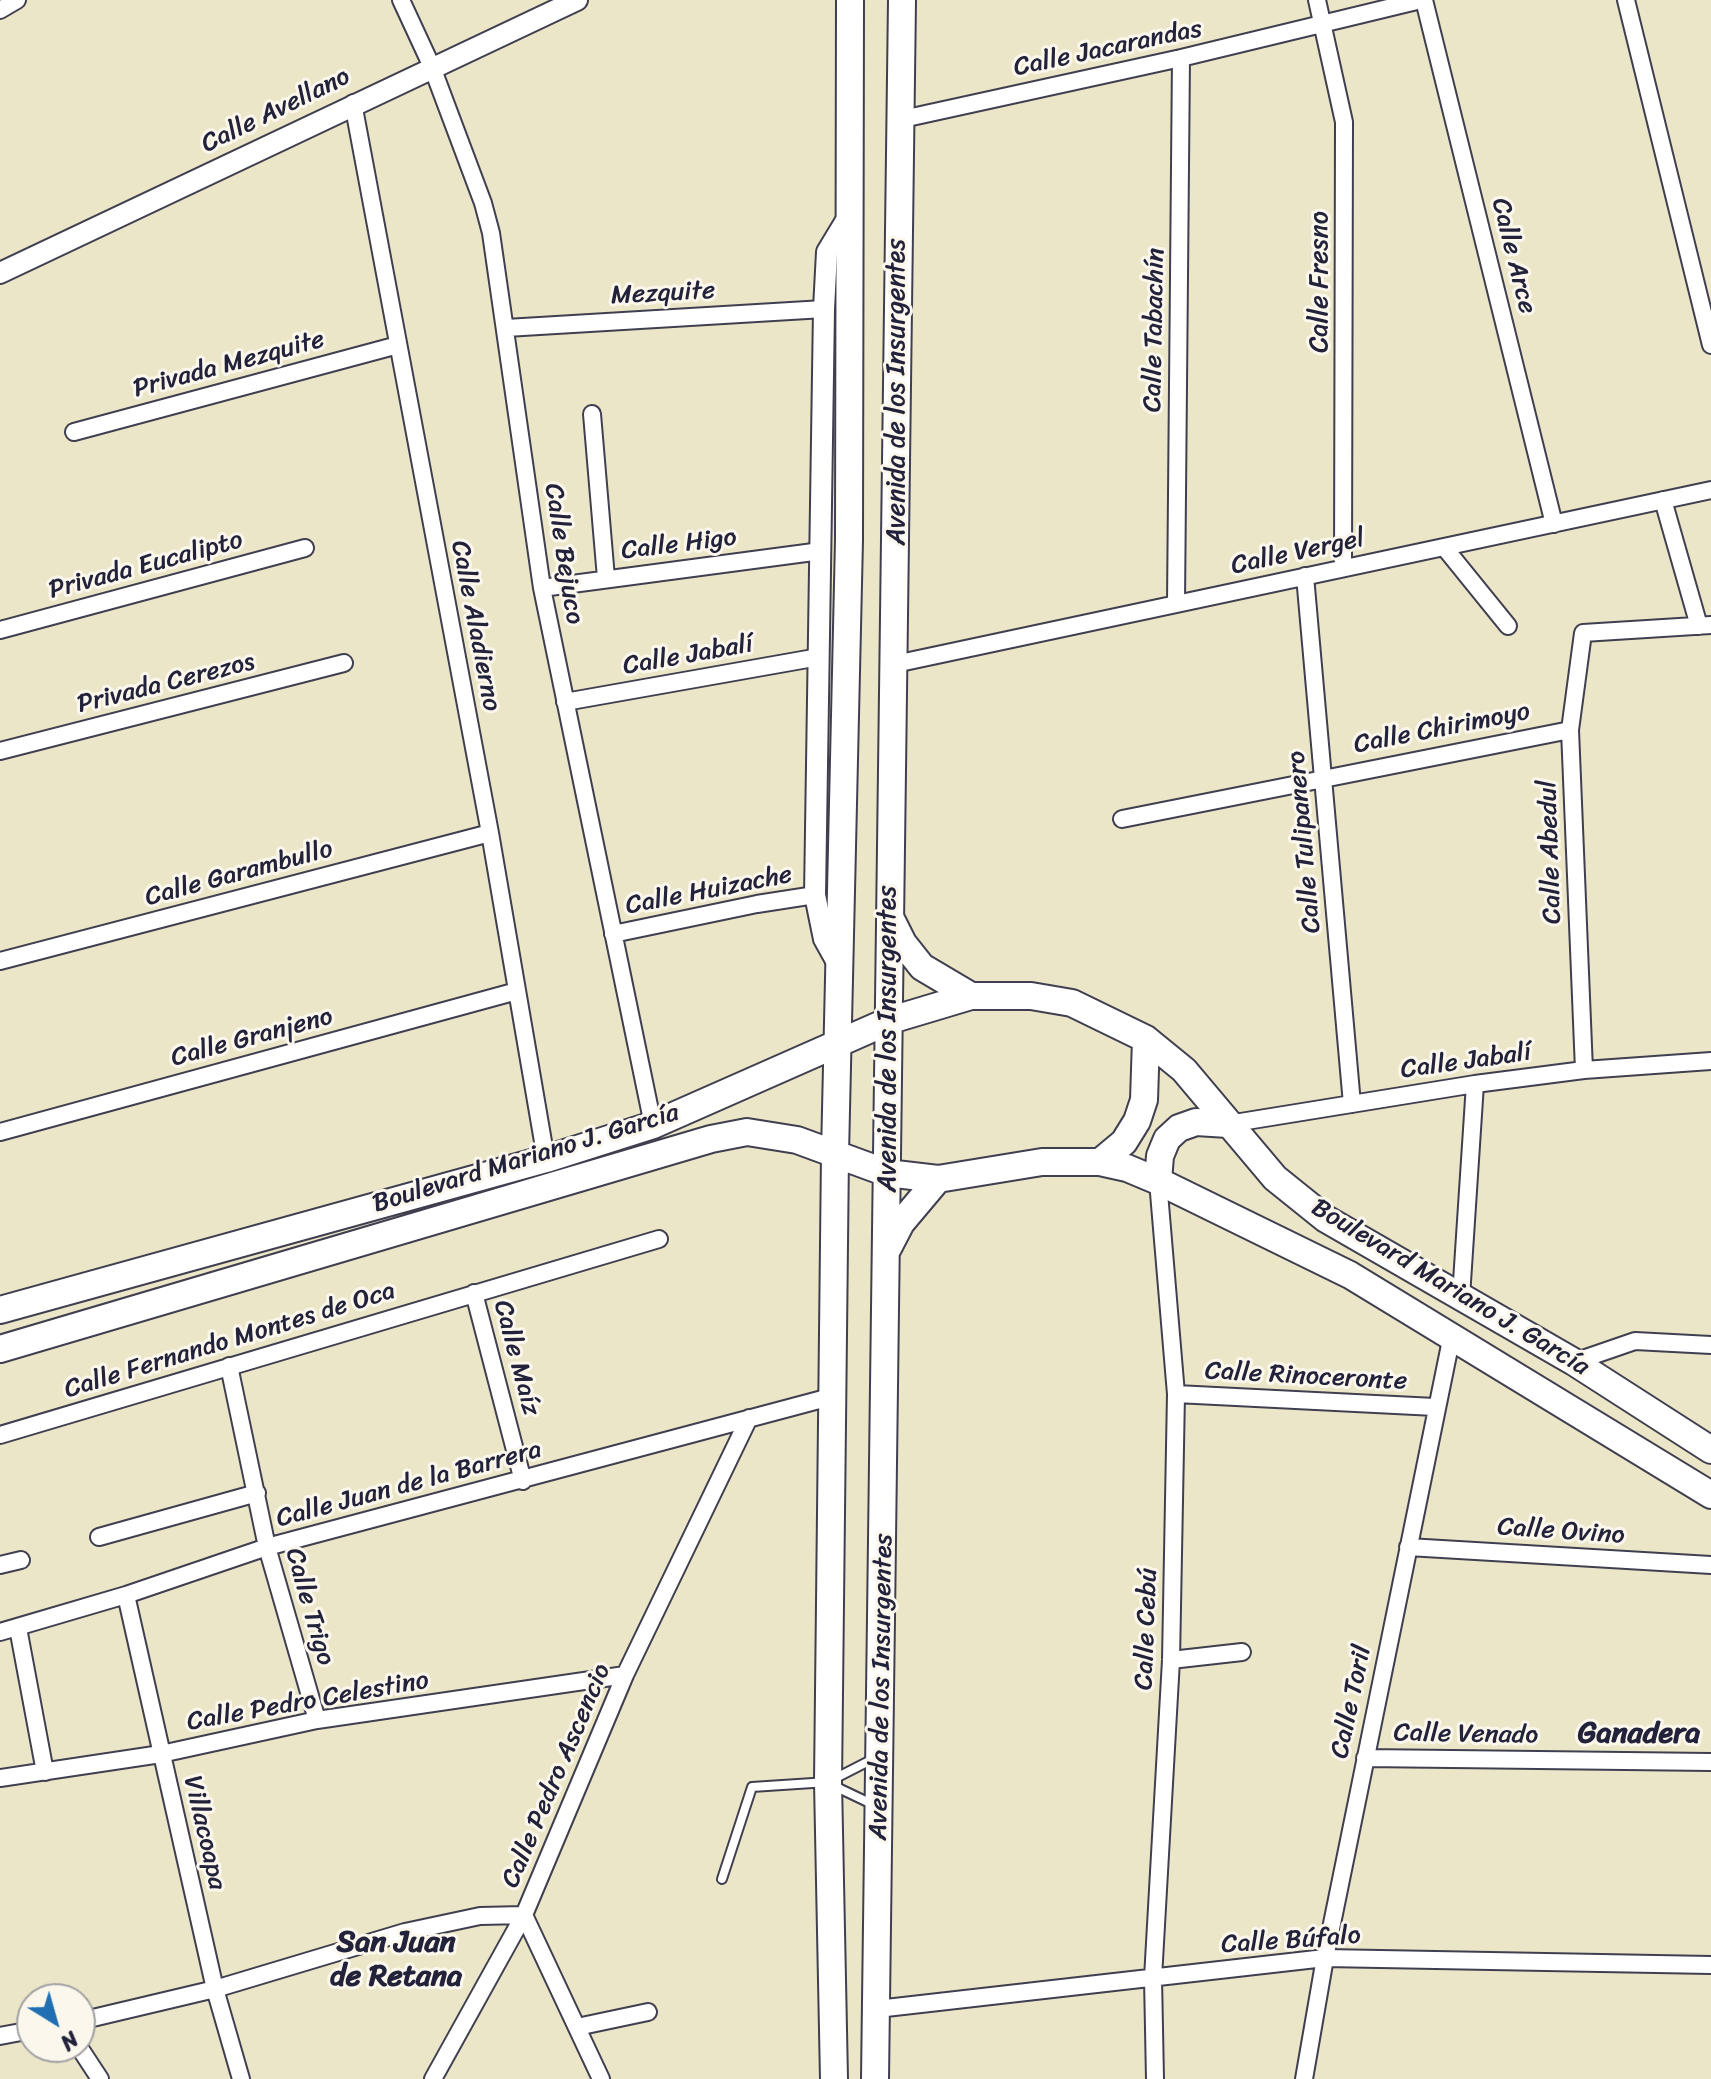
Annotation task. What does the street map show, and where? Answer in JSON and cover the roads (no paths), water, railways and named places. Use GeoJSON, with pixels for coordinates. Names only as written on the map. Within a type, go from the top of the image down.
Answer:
{"type":"FeatureCollection","features":[{"type":"Feature","properties":{"kind":"main road","name":"Avenida de los Insurgentes"},"geometry":{"type":"LineString","coordinates":[[834,2079],[828,1782],[835,1154],[849,555],[850,0]]}},
{"type":"Feature","properties":{"kind":"main road","name":"Avenida de los Insurgentes"},"geometry":{"type":"LineString","coordinates":[[875,2079],[891,1020],[888,912],[895,664],[898,120],[902,0]]}},
{"type":"Feature","properties":{"kind":"main road"},"geometry":{"type":"LineString","coordinates":[[888,912],[903,943],[922,967],[971,996]]}},
{"type":"Feature","properties":{"kind":"main road","name":"Boulevard Mariano J. García"},"geometry":{"type":"LineString","coordinates":[[0,1310],[546,1159],[653,1125],[891,1020],[971,996],[1031,996],[1072,1003],[1146,1039],[1184,1070],[1275,1178],[1326,1219],[1574,1362],[1711,1450]]}},
{"type":"Feature","properties":{"kind":"main road"},"geometry":{"type":"LineString","coordinates":[[1100,1162],[1124,1142],[1137,1121],[1144,1100],[1146,1039]]}},
{"type":"Feature","properties":{"kind":"main road"},"geometry":{"type":"LineString","coordinates":[[1158,1181],[1160,1156],[1167,1139],[1179,1128],[1196,1122],[1228,1124]]}},
{"type":"Feature","properties":{"kind":"main road","name":"Boulevard Mariano J. García"},"geometry":{"type":"LineString","coordinates":[[0,1349],[711,1139],[747,1132],[797,1140],[887,1173],[938,1179],[1042,1162],[1100,1162],[1127,1168],[1158,1181],[1350,1275],[1711,1495]]}},
{"type":"Feature","properties":{"kind":"main road"},"geometry":{"type":"LineString","coordinates":[[487,1174],[495,1203]]}},
{"type":"Feature","properties":{"kind":"main road"},"geometry":{"type":"LineString","coordinates":[[887,1252],[901,1223],[938,1179]]}},
{"type":"Feature","properties":{"kind":"street"},"geometry":{"type":"LineString","coordinates":[[0,10],[17,0]]}},
{"type":"Feature","properties":{"kind":"street","name":"Calle Bejuco"},"geometry":{"type":"LineString","coordinates":[[401,0],[432,67],[483,203],[506,328],[542,588],[653,1125]]}},
{"type":"Feature","properties":{"kind":"street","name":"Calle Avellano"},"geometry":{"type":"LineString","coordinates":[[0,273],[353,103],[577,0]]}},
{"type":"Feature","properties":{"kind":"street","name":"Calle Fresno"},"geometry":{"type":"LineString","coordinates":[[1317,0],[1344,122],[1343,567]]}},
{"type":"Feature","properties":{"kind":"street","name":"Calle Jacarandas"},"geometry":{"type":"LineString","coordinates":[[898,120],[1181,58],[1423,0]]}},
{"type":"Feature","properties":{"kind":"street","name":"Calle Arce"},"geometry":{"type":"LineString","coordinates":[[1423,0],[1554,524]]}},
{"type":"Feature","properties":{"kind":"street"},"geometry":{"type":"LineString","coordinates":[[1626,0],[1711,345]]}},
{"type":"Feature","properties":{"kind":"street","name":"Calle Tabachín"},"geometry":{"type":"LineString","coordinates":[[1176,603],[1181,58]]}},
{"type":"Feature","properties":{"kind":"street","name":"Calle Aladierno"},"geometry":{"type":"LineString","coordinates":[[353,103],[490,833],[546,1159]]}},
{"type":"Feature","properties":{"kind":"street"},"geometry":{"type":"LineString","coordinates":[[840,967],[824,939],[815,895],[824,309],[827,252],[850,214]]}},
{"type":"Feature","properties":{"kind":"street","name":"Mezquite"},"geometry":{"type":"LineString","coordinates":[[506,328],[824,309]]}},
{"type":"Feature","properties":{"kind":"street","name":"Privada Mezquite"},"geometry":{"type":"LineString","coordinates":[[74,432],[398,345]]}},
{"type":"Feature","properties":{"kind":"street"},"geometry":{"type":"LineString","coordinates":[[592,414],[606,578]]}},
{"type":"Feature","properties":{"kind":"street","name":"Calle Vergel"},"geometry":{"type":"LineString","coordinates":[[895,664],[1711,490]]}},
{"type":"Feature","properties":{"kind":"street"},"geometry":{"type":"LineString","coordinates":[[1663,500],[1705,626]]}},
{"type":"Feature","properties":{"kind":"street"},"geometry":{"type":"LineString","coordinates":[[1444,547],[1508,626]]}},
{"type":"Feature","properties":{"kind":"street","name":"Privada Eucalipto"},"geometry":{"type":"LineString","coordinates":[[0,630],[305,548]]}},
{"type":"Feature","properties":{"kind":"street","name":"Calle Higo"},"geometry":{"type":"LineString","coordinates":[[542,588],[821,551]]}},
{"type":"Feature","properties":{"kind":"street","name":"Calle Tulipanero"},"geometry":{"type":"LineString","coordinates":[[1305,576],[1352,1104]]}},
{"type":"Feature","properties":{"kind":"street","name":"Calle Abedul"},"geometry":{"type":"LineString","coordinates":[[1584,1070],[1570,730],[1583,633],[1705,626]]}},
{"type":"Feature","properties":{"kind":"street","name":"Calle Jabalí"},"geometry":{"type":"LineString","coordinates":[[565,702],[819,657]]}},
{"type":"Feature","properties":{"kind":"street","name":"Privada Cerezos"},"geometry":{"type":"LineString","coordinates":[[0,751],[344,663]]}},
{"type":"Feature","properties":{"kind":"street","name":"Calle Chirimoyo"},"geometry":{"type":"LineString","coordinates":[[1122,819],[1324,776],[1570,730]]}},
{"type":"Feature","properties":{"kind":"street","name":"Calle Garambullo"},"geometry":{"type":"LineString","coordinates":[[0,961],[490,833]]}},
{"type":"Feature","properties":{"kind":"street","name":"Calle Huizache"},"geometry":{"type":"LineString","coordinates":[[613,934],[815,895]]}},
{"type":"Feature","properties":{"kind":"street","name":"Calle Granjeno"},"geometry":{"type":"LineString","coordinates":[[0,1132],[517,991]]}},
{"type":"Feature","properties":{"kind":"street","name":"Calle Jabalí"},"geometry":{"type":"LineString","coordinates":[[1228,1124],[1475,1084],[1584,1070],[1711,1061]]}},
{"type":"Feature","properties":{"kind":"street"},"geometry":{"type":"LineString","coordinates":[[1461,1297],[1475,1084]]}},
{"type":"Feature","properties":{"kind":"street","name":"Calle Cebú"},"geometry":{"type":"LineString","coordinates":[[1155,2079],[1153,1978],[1171,1660],[1176,1394],[1158,1181]]}},
{"type":"Feature","properties":{"kind":"street","name":"Calle Fernando Montes de Oca"},"geometry":{"type":"LineString","coordinates":[[0,1435],[659,1239]]}},
{"type":"Feature","properties":{"kind":"street","name":"Calle Maíz"},"geometry":{"type":"LineString","coordinates":[[474,1293],[523,1481]]}},
{"type":"Feature","properties":{"kind":"street","name":"Calle Toril"},"geometry":{"type":"LineString","coordinates":[[1304,2079],[1325,1958],[1452,1335]]}},
{"type":"Feature","properties":{"kind":"street"},"geometry":{"type":"LineString","coordinates":[[1574,1362],[1635,1341],[1711,1345]]}},
{"type":"Feature","properties":{"kind":"street","name":"Calle Trigo"},"geometry":{"type":"LineString","coordinates":[[229,1366],[267,1547],[317,1720]]}},
{"type":"Feature","properties":{"kind":"street","name":"Calle Rinoceronte"},"geometry":{"type":"LineString","coordinates":[[1176,1394],[1435,1407]]}},
{"type":"Feature","properties":{"kind":"street","name":"Calle Juan de la Barrera"},"geometry":{"type":"LineString","coordinates":[[0,1632],[126,1595],[267,1547],[834,1396]]}},
{"type":"Feature","properties":{"kind":"street","name":"Calle Pedro Ascencio"},"geometry":{"type":"LineString","coordinates":[[96,2017],[215,1989],[405,1932],[480,1916],[524,1915],[625,1675],[749,1418]]}},
{"type":"Feature","properties":{"kind":"street"},"geometry":{"type":"LineString","coordinates":[[99,1537],[257,1493]]}},
{"type":"Feature","properties":{"kind":"street","name":"Calle Ovino"},"geometry":{"type":"LineString","coordinates":[[1408,1547],[1711,1565]]}},
{"type":"Feature","properties":{"kind":"street"},"geometry":{"type":"LineString","coordinates":[[0,1565],[21,1560]]}},
{"type":"Feature","properties":{"kind":"street","name":"Villacoapa"},"geometry":{"type":"LineString","coordinates":[[126,1595],[215,1989],[241,2079]]}},
{"type":"Feature","properties":{"kind":"street"},"geometry":{"type":"LineString","coordinates":[[18,1628],[45,1772]]}},
{"type":"Feature","properties":{"kind":"street"},"geometry":{"type":"LineString","coordinates":[[1171,1660],[1242,1652]]}},
{"type":"Feature","properties":{"kind":"street","name":"Calle Pedro Celestino"},"geometry":{"type":"LineString","coordinates":[[0,1778],[161,1754],[317,1720],[625,1675]]}},
{"type":"Feature","properties":{"kind":"street","name":"Calle Venado"},"geometry":{"type":"LineString","coordinates":[[1365,1758],[1711,1762]]}},
{"type":"Feature","properties":{"kind":"street"},"geometry":{"type":"LineString","coordinates":[[524,1915],[601,2079]]}},
{"type":"Feature","properties":{"kind":"street"},"geometry":{"type":"LineString","coordinates":[[433,2079],[524,1915]]}},
{"type":"Feature","properties":{"kind":"street","name":"Calle Búfalo"},"geometry":{"type":"LineString","coordinates":[[877,2009],[1325,1958],[1711,1965]]}},
{"type":"Feature","properties":{"kind":"street"},"geometry":{"type":"LineString","coordinates":[[577,2027],[648,2012]]}},
{"type":"Feature","properties":{"kind":"lane"},"geometry":{"type":"LineString","coordinates":[[722,1879],[752,1787],[828,1782],[881,1755]]}},
{"type":"Feature","properties":{"kind":"lane"},"geometry":{"type":"LineString","coordinates":[[828,1782],[880,1807]]}},
{"type":"Feature","properties":{"kind":"district","name":"Ganadera"},"geometry":{"type":"Point","coordinates":[1639,1734]}},
{"type":"Feature","properties":{"kind":"district","name":"San Juan de Retana"},"geometry":{"type":"Point","coordinates":[396,1960]}}]}
